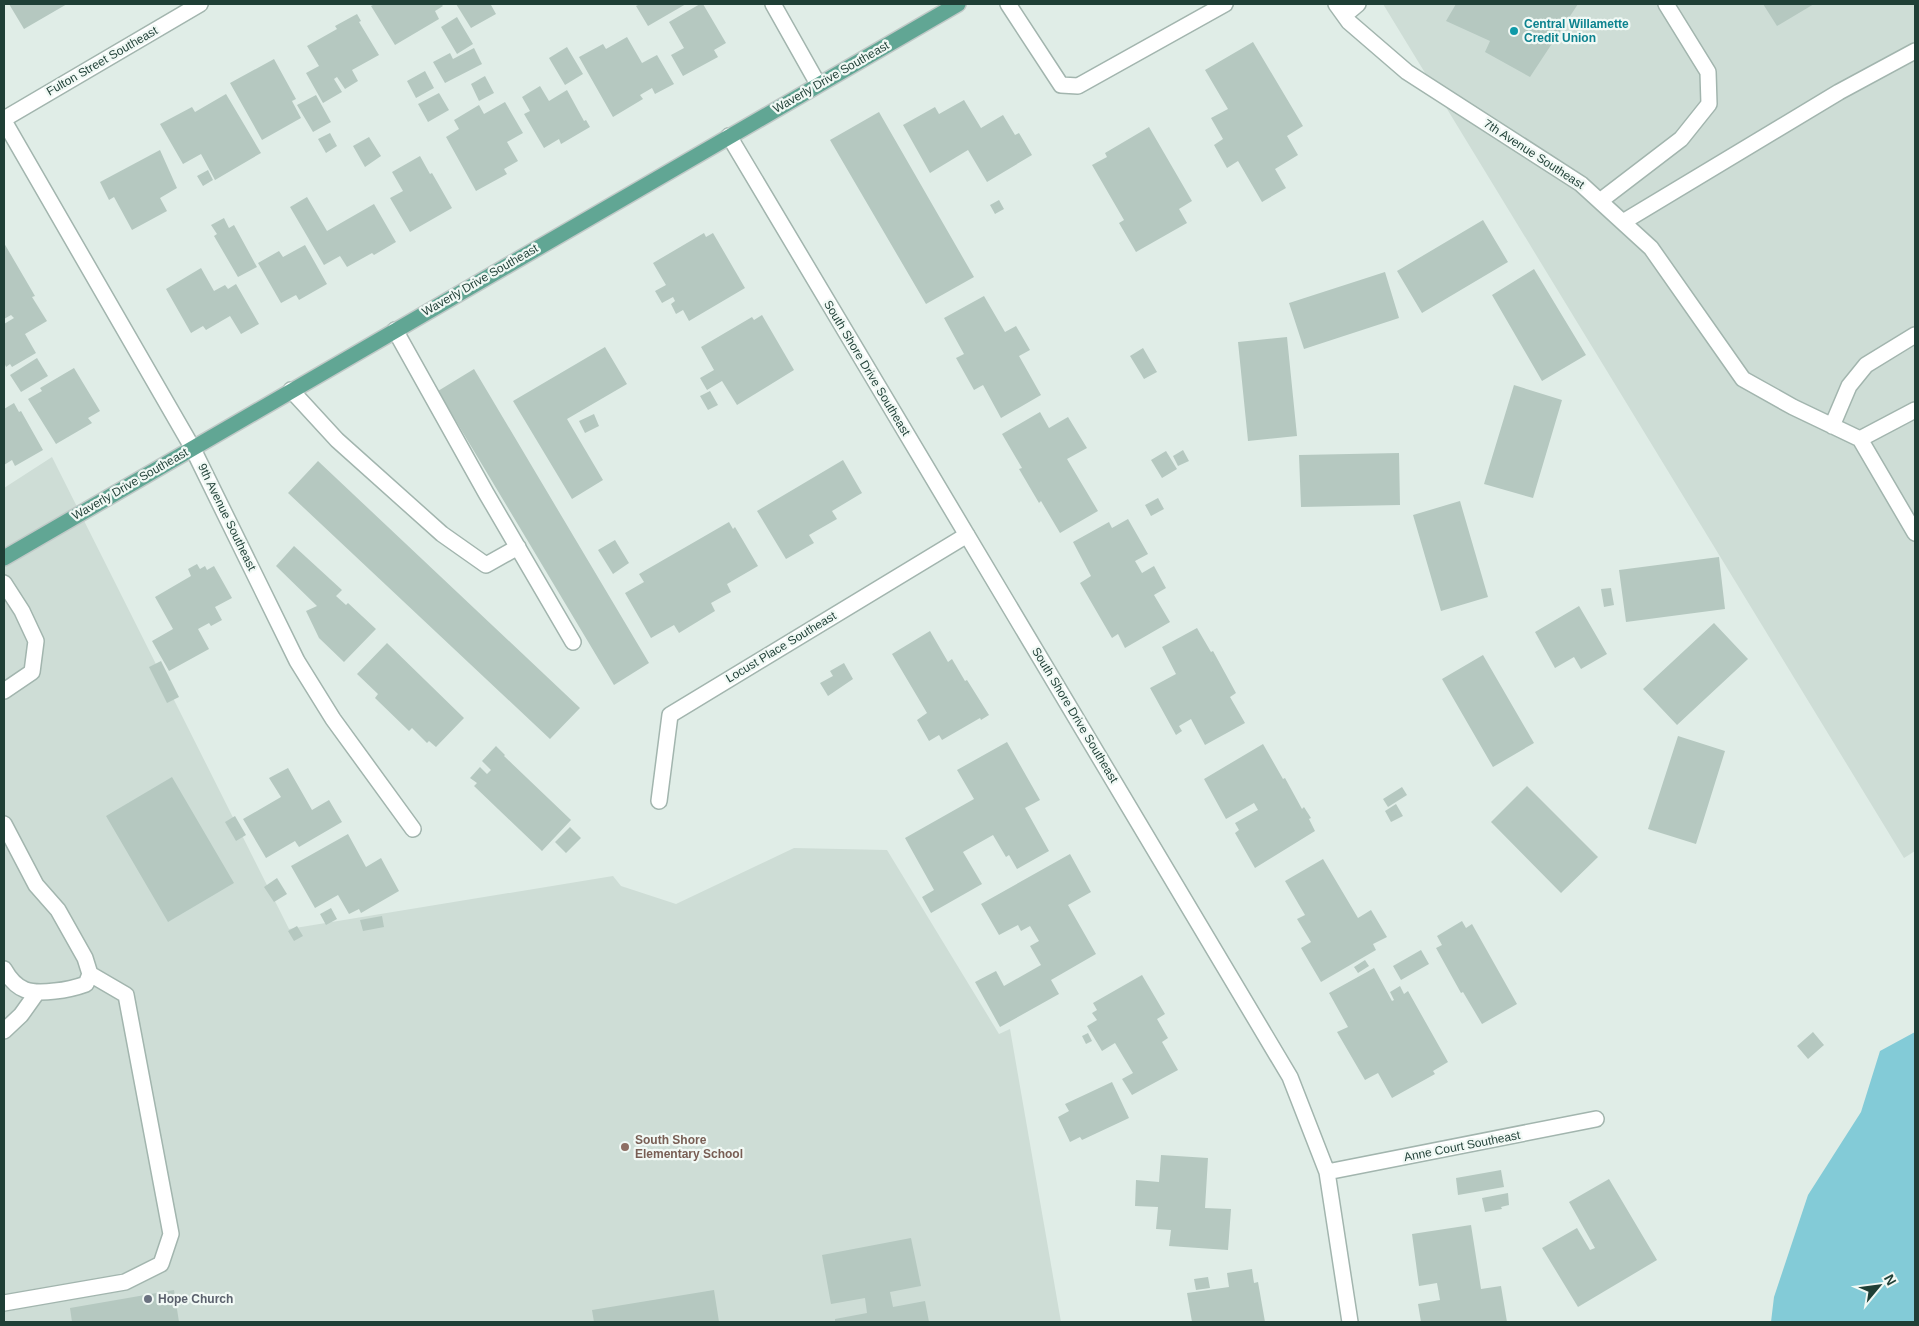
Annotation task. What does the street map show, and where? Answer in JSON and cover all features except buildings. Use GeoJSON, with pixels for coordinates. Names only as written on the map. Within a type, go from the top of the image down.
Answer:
{"type":"FeatureCollection","features":[{"type":"Feature","properties":{"kind":"main road","name":"Waverly Drive Southeast"},"geometry":{"type":"LineString","coordinates":[[4,558],[192,447],[958,4]]}},
{"type":"Feature","properties":{"kind":"street","name":"Fulton Street Southeast"},"geometry":{"type":"LineString","coordinates":[[4,120],[200,4]]}},
{"type":"Feature","properties":{"kind":"street"},"geometry":{"type":"LineString","coordinates":[[773,4],[818,84]]}},
{"type":"Feature","properties":{"kind":"street"},"geometry":{"type":"LineString","coordinates":[[1008,4],[1061,85],[1078,86],[1225,4]]}},
{"type":"Feature","properties":{"kind":"street"},"geometry":{"type":"LineString","coordinates":[[1340,10],[1358,4]]}},
{"type":"Feature","properties":{"kind":"street"},"geometry":{"type":"LineString","coordinates":[[1600,201],[1681,139],[1709,104],[1708,72],[1666,4]]}},
{"type":"Feature","properties":{"kind":"street","name":"7th Avenue Southeast"},"geometry":{"type":"LineString","coordinates":[[1340,10],[1349,22],[1407,72],[1581,184],[1652,248],[1743,379],[1832,426]]}},
{"type":"Feature","properties":{"kind":"street"},"geometry":{"type":"LineString","coordinates":[[1623,222],[1839,92],[1915,51]]}},
{"type":"Feature","properties":{"kind":"street","name":"9th Avenue Southeast"},"geometry":{"type":"LineString","coordinates":[[4,120],[192,447],[297,661],[333,719],[413,829]]}},
{"type":"Feature","properties":{"kind":"street","name":"South Shore Drive Southeast"},"geometry":{"type":"LineString","coordinates":[[729,136],[1290,1077],[1328,1172],[1350,1322]]}},
{"type":"Feature","properties":{"kind":"street"},"geometry":{"type":"LineString","coordinates":[[395,330],[573,642]]}},
{"type":"Feature","properties":{"kind":"street"},"geometry":{"type":"LineString","coordinates":[[1915,335],[1866,365],[1849,386],[1832,426],[1860,440],[1915,533]]}},
{"type":"Feature","properties":{"kind":"street"},"geometry":{"type":"LineString","coordinates":[[291,390],[337,440],[450,540],[486,565],[518,547]]}},
{"type":"Feature","properties":{"kind":"street"},"geometry":{"type":"LineString","coordinates":[[1860,440],[1915,410]]}},
{"type":"Feature","properties":{"kind":"street","name":"Locust Place Southeast"},"geometry":{"type":"LineString","coordinates":[[659,800],[670,714],[967,535]]}},
{"type":"Feature","properties":{"kind":"street"},"geometry":{"type":"LineString","coordinates":[[4,583],[22,611],[36,641],[32,672],[4,691]]}},
{"type":"Feature","properties":{"kind":"street"},"geometry":{"type":"LineString","coordinates":[[4,824],[36,885],[58,910],[85,958],[90,974],[86,984],[74,989],[36,994],[19,987],[4,969]]}},
{"type":"Feature","properties":{"kind":"street"},"geometry":{"type":"LineString","coordinates":[[4,1303],[125,1282],[161,1264],[171,1234],[126,995],[90,974]]}},
{"type":"Feature","properties":{"kind":"street"},"geometry":{"type":"LineString","coordinates":[[4,1031],[21,1015],[36,994]]}},
{"type":"Feature","properties":{"kind":"street","name":"Anne Court Southeast"},"geometry":{"type":"LineString","coordinates":[[1328,1172],[1596,1119]]}},
{"type":"Feature","properties":{"kind":"shaded area"},"geometry":{"type":"Polygon","coordinates":[[[1383,4],[1915,4],[1915,851],[1904,858],[1383,4]]]}},
{"type":"Feature","properties":{"kind":"shaded area","name":"South Shore Elementary School"},"geometry":{"type":"Polygon","coordinates":[[[52,457],[289,929],[613,876],[621,886],[676,904],[794,848],[887,850],[999,1034],[1010,1029],[1061,1322],[4,1322],[4,488],[52,457]]]}},
{"type":"Feature","properties":{"kind":"water"},"geometry":{"type":"Polygon","coordinates":[[[1915,1032],[1915,1322],[1771,1322],[1774,1297],[1808,1195],[1861,1112],[1880,1051],[1915,1032]]]}},
{"type":"Feature","properties":{"kind":"place","name":"Central Willamette Credit Union"},"geometry":{"type":"Point","coordinates":[1514,31]}},
{"type":"Feature","properties":{"kind":"place","name":"South Shore Elementary School"},"geometry":{"type":"Point","coordinates":[625,1147]}},
{"type":"Feature","properties":{"kind":"place","name":"Hope Church"},"geometry":{"type":"Point","coordinates":[148,1299]}}]}
